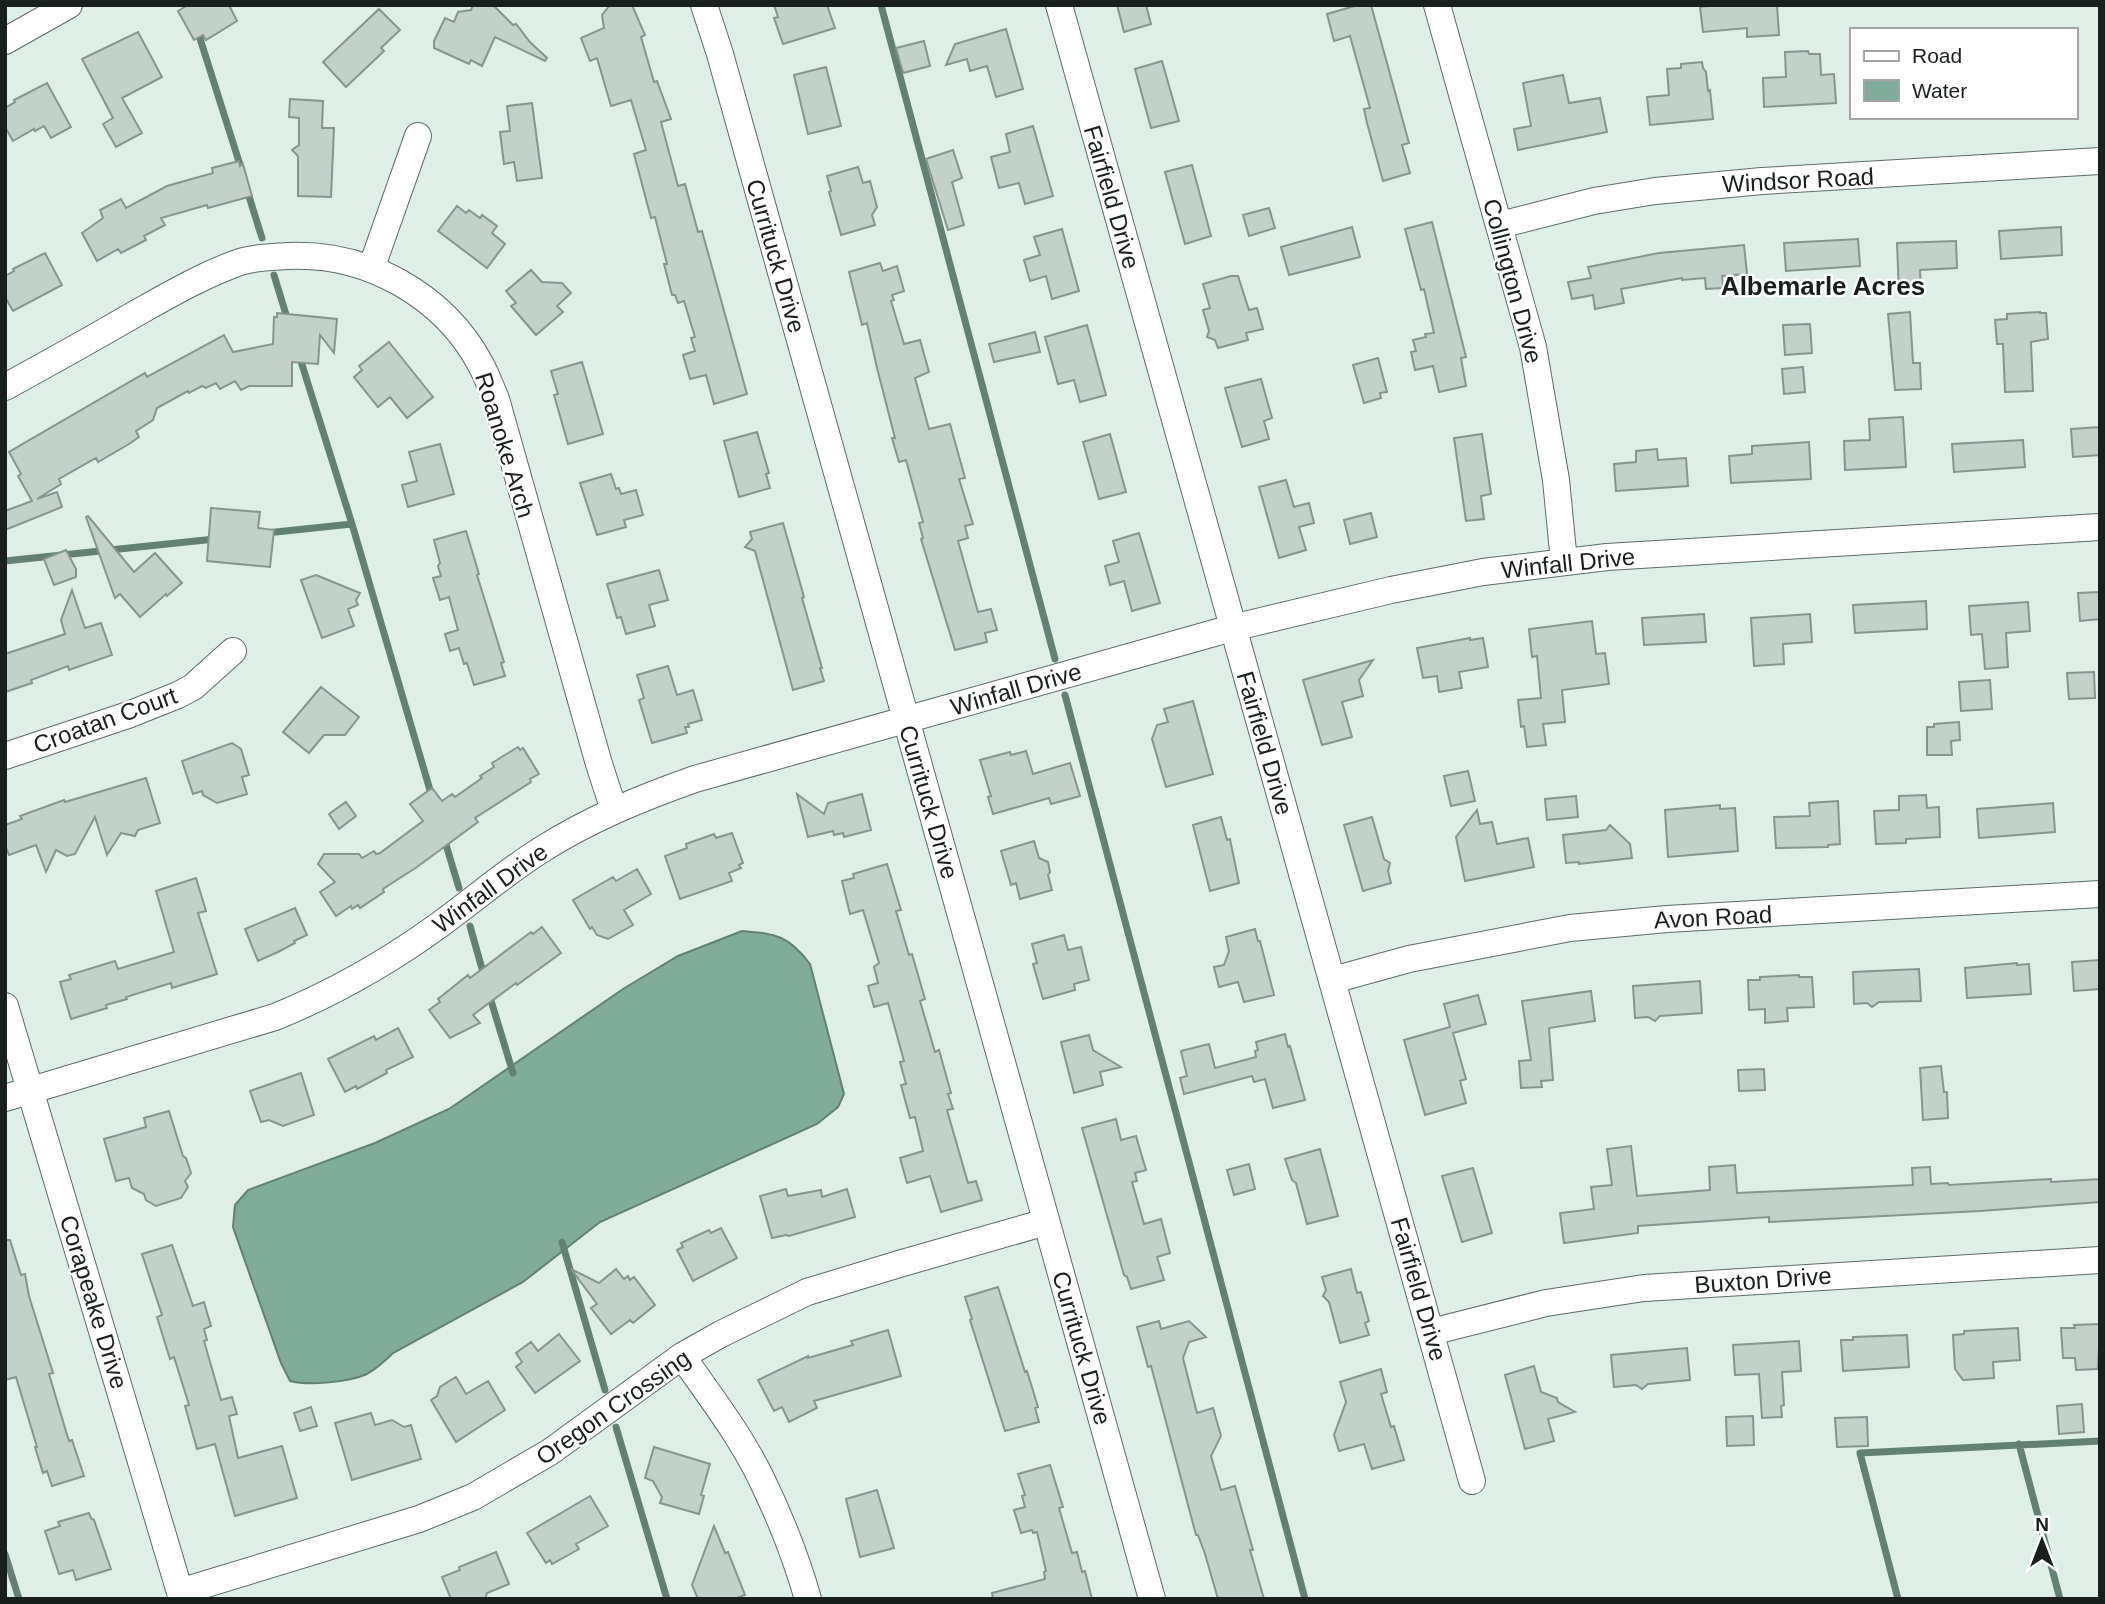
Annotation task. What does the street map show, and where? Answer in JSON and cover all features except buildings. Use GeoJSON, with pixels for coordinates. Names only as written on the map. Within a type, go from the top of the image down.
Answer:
{"type":"FeatureCollection","features":[{"type":"Feature","properties":{"kind":"street"},"geometry":{"type":"LineString","coordinates":[[5,41],[69,5]]}},
{"type":"Feature","properties":{"kind":"street","name":"Currituck Drive"},"geometry":{"type":"LineString","coordinates":[[704,5],[1152,1599]]}},
{"type":"Feature","properties":{"kind":"street","name":"Fairfield Drive"},"geometry":{"type":"LineString","coordinates":[[1059,5],[1472,1480]]}},
{"type":"Feature","properties":{"kind":"street","name":"Collington Drive"},"geometry":{"type":"LineString","coordinates":[[1437,5],[1533,347],[1556,480],[1564,562]]}},
{"type":"Feature","properties":{"kind":"street"},"geometry":{"type":"LineString","coordinates":[[371,269],[418,136]]}},
{"type":"Feature","properties":{"kind":"street","name":"Windsor Road"},"geometry":{"type":"LineString","coordinates":[[1500,225],[1594,201],[1655,191],[1762,181],[2100,161]]}},
{"type":"Feature","properties":{"kind":"street","name":"Roanoke Arch"},"geometry":{"type":"LineString","coordinates":[[5,387],[196,280],[242,261],[303,255],[326,257],[371,269],[418,293],[445,317],[469,344],[496,399],[598,764],[614,810]]}},
{"type":"Feature","properties":{"kind":"street","name":"Winfall Drive"},"geometry":{"type":"LineString","coordinates":[[18,1094],[275,1017],[304,1005],[388,961],[540,851],[636,800],[695,779],[1232,628],[1404,587],[1483,572],[1564,562],[1607,557],[2100,527]]}},
{"type":"Feature","properties":{"kind":"street","name":"Croatan Court"},"geometry":{"type":"LineString","coordinates":[[5,756],[128,715],[178,695],[193,687],[233,651]]}},
{"type":"Feature","properties":{"kind":"street","name":"Avon Road"},"geometry":{"type":"LineString","coordinates":[[1332,980],[1409,959],[1570,928],[1667,919],[2100,894]]}},
{"type":"Feature","properties":{"kind":"street","name":"Corapeake Drive"},"geometry":{"type":"LineString","coordinates":[[5,1006],[18,1094],[181,1595]]}},
{"type":"Feature","properties":{"kind":"street","name":"Oregon Crossing"},"geometry":{"type":"LineString","coordinates":[[181,1595],[419,1519],[473,1497],[550,1452],[682,1356],[720,1334],[807,1293],[1046,1222]]}},
{"type":"Feature","properties":{"kind":"street","name":"Buxton Drive"},"geometry":{"type":"LineString","coordinates":[[1431,1332],[1546,1303],[1644,1288],[2100,1260]]}},
{"type":"Feature","properties":{"kind":"street"},"geometry":{"type":"LineString","coordinates":[[682,1356],[738,1438],[761,1478],[785,1530],[808,1599]]}},
{"type":"Feature","properties":{"kind":"water"},"geometry":{"type":"Polygon","coordinates":[[[742,931],[780,938],[795,947],[810,964],[844,1094],[838,1107],[817,1124],[600,1222],[523,1282],[393,1353],[367,1374],[329,1382],[290,1381],[281,1363],[233,1227],[235,1205],[248,1190],[375,1143],[449,1109],[623,989],[678,956],[742,931]]]}},
{"type":"Feature","properties":{"kind":"waterway"},"geometry":{"type":"LineString","coordinates":[[881,5],[1055,659]]}},
{"type":"Feature","properties":{"kind":"waterway"},"geometry":{"type":"LineString","coordinates":[[197,29],[241,168]]}},
{"type":"Feature","properties":{"kind":"waterway"},"geometry":{"type":"LineString","coordinates":[[247,190],[262,238]]}},
{"type":"Feature","properties":{"kind":"waterway"},"geometry":{"type":"LineString","coordinates":[[274,275],[288,321]]}},
{"type":"Feature","properties":{"kind":"waterway"},"geometry":{"type":"LineString","coordinates":[[299,355],[432,797]]}},
{"type":"Feature","properties":{"kind":"waterway"},"geometry":{"type":"LineString","coordinates":[[266,533],[352,524]]}},
{"type":"Feature","properties":{"kind":"waterway"},"geometry":{"type":"LineString","coordinates":[[5,561],[215,539]]}},
{"type":"Feature","properties":{"kind":"waterway"},"geometry":{"type":"LineString","coordinates":[[1065,695],[1305,1599]]}},
{"type":"Feature","properties":{"kind":"waterway"},"geometry":{"type":"LineString","coordinates":[[444,838],[459,888]]}},
{"type":"Feature","properties":{"kind":"waterway"},"geometry":{"type":"LineString","coordinates":[[470,926],[484,976]]}},
{"type":"Feature","properties":{"kind":"waterway"},"geometry":{"type":"LineString","coordinates":[[489,994],[513,1073]]}},
{"type":"Feature","properties":{"kind":"waterway"},"geometry":{"type":"LineString","coordinates":[[562,1242],[605,1390]]}},
{"type":"Feature","properties":{"kind":"waterway"},"geometry":{"type":"LineString","coordinates":[[616,1427],[667,1599]]}},
{"type":"Feature","properties":{"kind":"waterway"},"geometry":{"type":"LineString","coordinates":[[1898,1599],[1860,1453],[2100,1441]]}},
{"type":"Feature","properties":{"kind":"waterway"},"geometry":{"type":"LineString","coordinates":[[2019,1444],[2060,1599]]}},
{"type":"Feature","properties":{"kind":"waterway"},"geometry":{"type":"LineString","coordinates":[[5,1554],[19,1599]]}},
{"type":"Feature","properties":{"kind":"district","name":"Albemarle Acres"},"geometry":{"type":"Point","coordinates":[1823,286]}}]}
